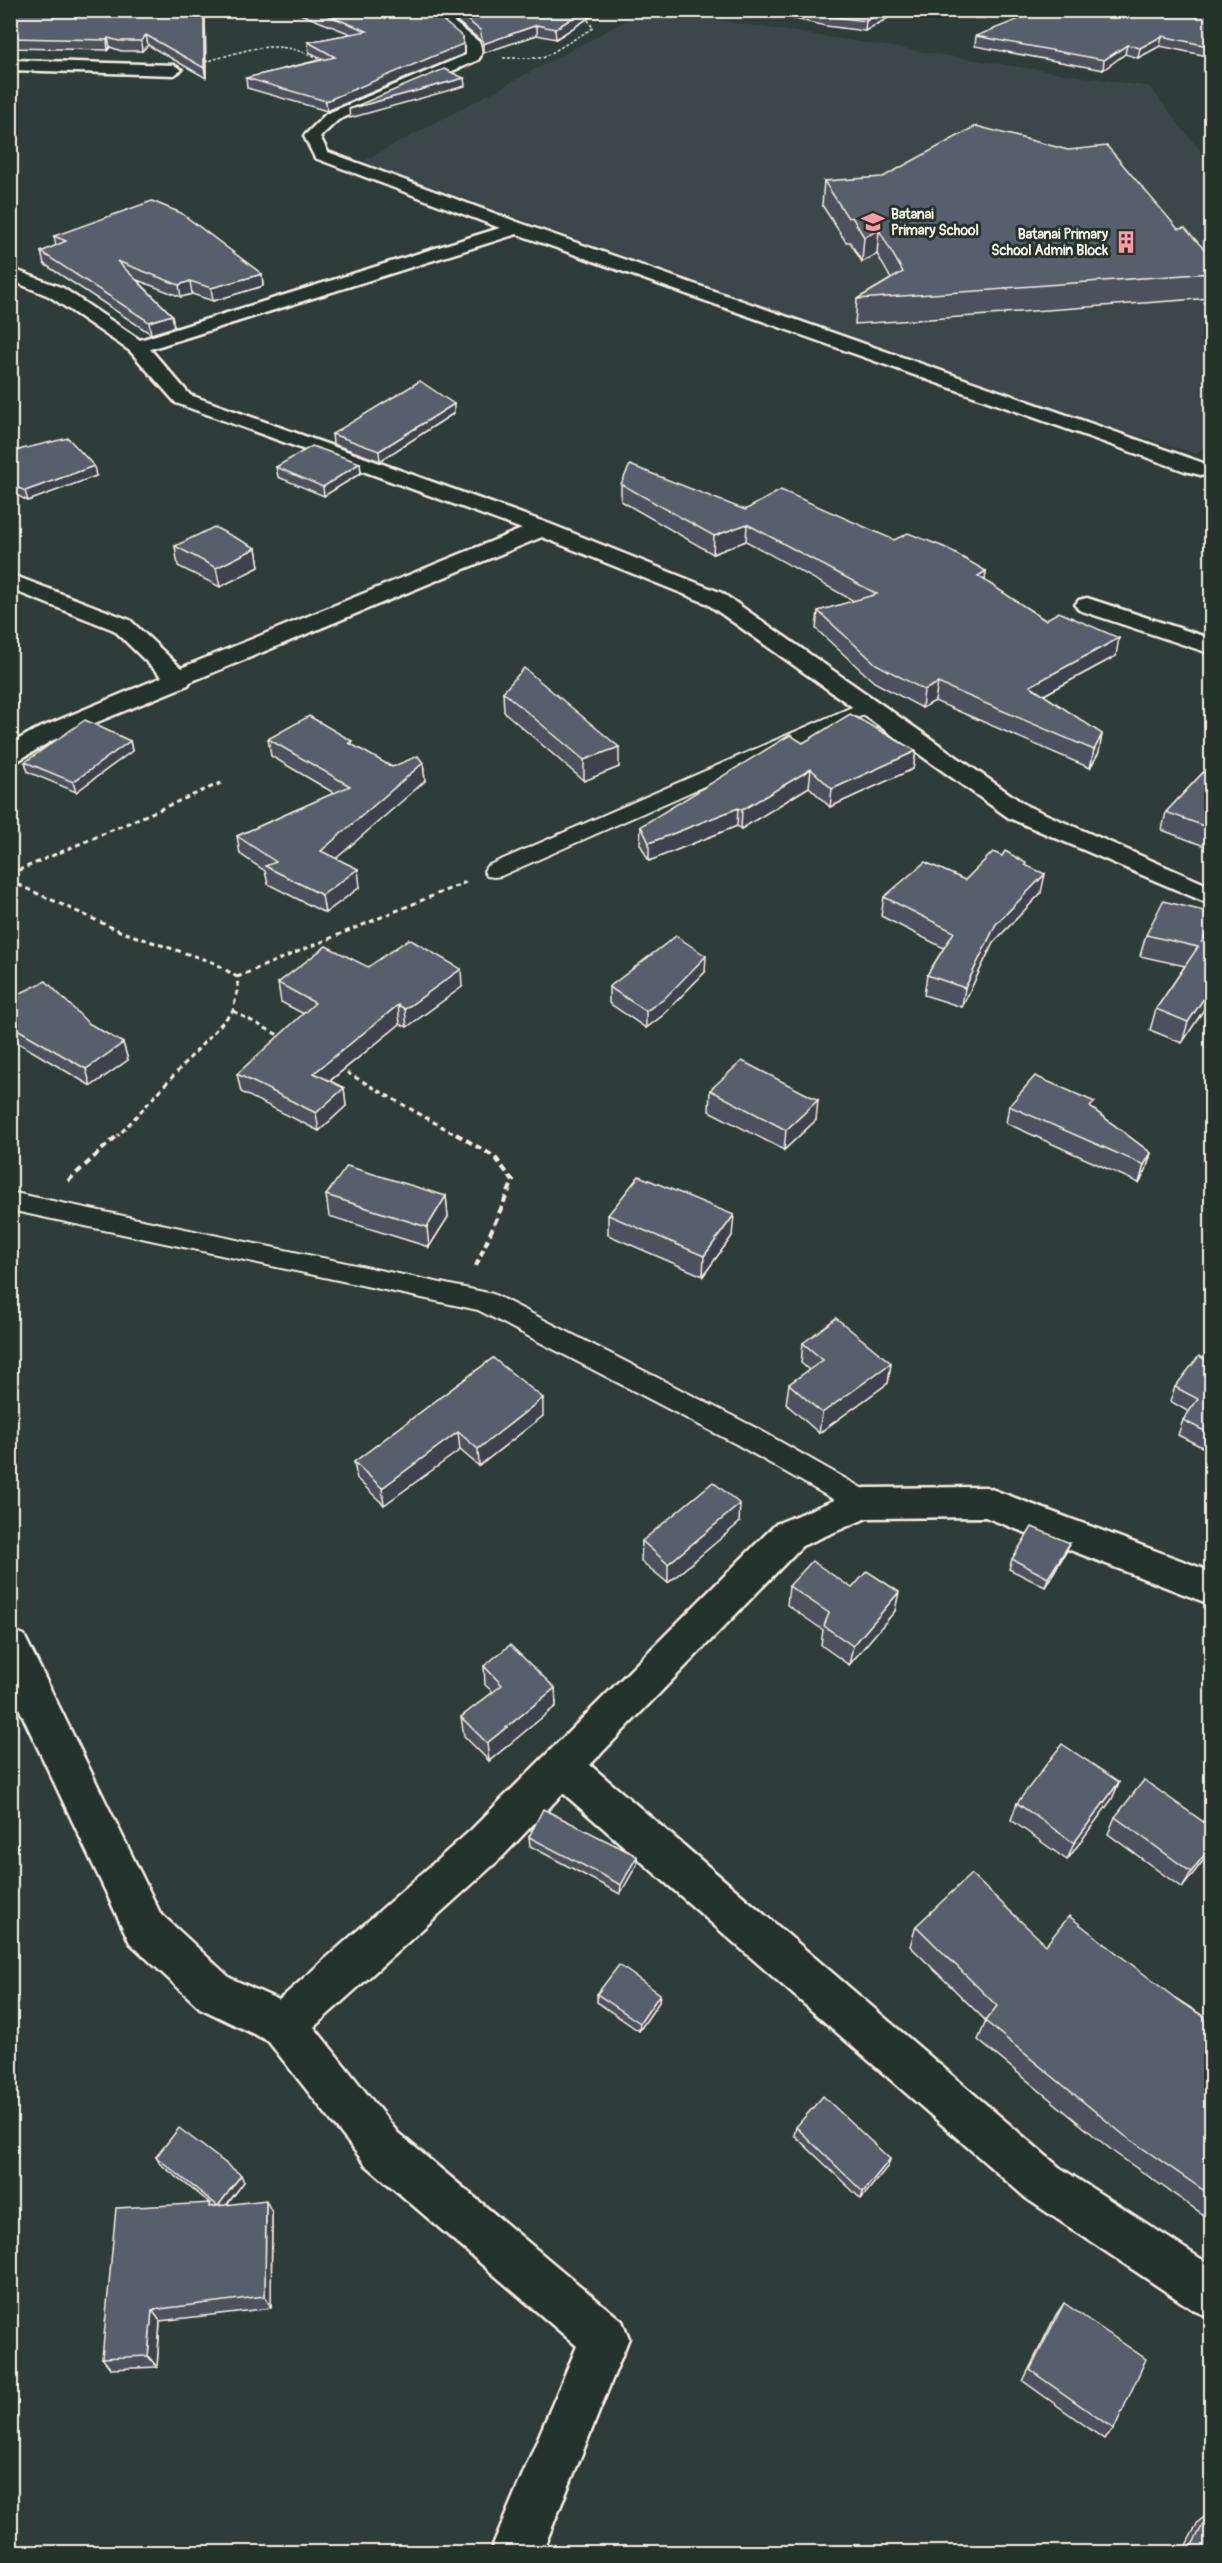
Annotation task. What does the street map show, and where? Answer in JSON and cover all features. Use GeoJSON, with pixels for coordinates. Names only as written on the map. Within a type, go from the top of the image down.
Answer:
{"type":"FeatureCollection","features":[{"type":"Feature","properties":{"kind":"street"},"geometry":{"type":"LineString","coordinates":[[421,10],[436,15],[474,45],[473,57],[332,117],[312,136],[321,154],[517,228],[1192,467],[1212,472]]}},
{"type":"Feature","properties":{"kind":"street"},"geometry":{"type":"LineString","coordinates":[[10,65],[174,70]]}},
{"type":"Feature","properties":{"kind":"street"},"geometry":{"type":"LineString","coordinates":[[136,347],[517,228]]}},
{"type":"Feature","properties":{"kind":"street"},"geometry":{"type":"LineString","coordinates":[[10,273],[56,292],[136,347],[183,399],[542,529],[714,598],[1018,812],[1212,897]]}},
{"type":"Feature","properties":{"kind":"street"},"geometry":{"type":"LineString","coordinates":[[10,755],[44,735],[179,680],[295,629],[542,529]]}},
{"type":"Feature","properties":{"kind":"street"},"geometry":{"type":"LineString","coordinates":[[10,581],[122,625],[179,680]]}},
{"type":"Feature","properties":{"kind":"street"},"geometry":{"type":"LineString","coordinates":[[1087,605],[1212,647]]}},
{"type":"Feature","properties":{"kind":"street"},"geometry":{"type":"LineString","coordinates":[[284,2025],[486,1844],[789,1535],[864,1503],[986,1502],[1212,1589]]}},
{"type":"Feature","properties":{"kind":"street"},"geometry":{"type":"LineString","coordinates":[[10,1647],[145,1928],[215,1993],[284,2025],[382,2149],[605,2338],[516,2553]]}},
{"type":"Feature","properties":{"kind":"street"},"geometry":{"type":"LineString","coordinates":[[563,1767],[1043,2183],[1212,2294]]}},
{"type":"Feature","properties":{"kind":"lane"},"geometry":{"type":"LineString","coordinates":[[494,871],[868,706]]}},
{"type":"Feature","properties":{"kind":"lane"},"geometry":{"type":"LineString","coordinates":[[10,1201],[484,1301],[746,1436],[864,1503]]}},
{"type":"Feature","properties":{"kind":"path"},"geometry":{"type":"LineString","coordinates":[[473,57],[543,58],[593,28],[582,10]]}},
{"type":"Feature","properties":{"kind":"path"},"geometry":{"type":"LineString","coordinates":[[174,70],[260,46],[300,49],[322,61],[333,63]]}},
{"type":"Feature","properties":{"kind":"path"},"geometry":{"type":"LineString","coordinates":[[10,874],[223,782]]}},
{"type":"Feature","properties":{"kind":"path"},"geometry":{"type":"LineString","coordinates":[[237,977],[494,871]]}},
{"type":"Feature","properties":{"kind":"path"},"geometry":{"type":"LineString","coordinates":[[10,881],[88,919],[139,939],[218,963],[237,977],[238,987],[233,1011],[114,1140],[39,1207]]}},
{"type":"Feature","properties":{"kind":"path"},"geometry":{"type":"LineString","coordinates":[[233,1011],[285,1039]]}},
{"type":"Feature","properties":{"kind":"path"},"geometry":{"type":"LineString","coordinates":[[337,1067],[495,1157],[513,1181],[478,1263],[459,1295]]}},
{"type":"Feature","properties":{"kind":"shaded area","name":"Batanai Primary School"},"geometry":{"type":"Polygon","coordinates":[[[644,11],[659,11],[1150,87],[1211,165],[1211,440],[1196,454],[1030,402],[362,162],[644,11]]]}},
{"type":"Feature","properties":{"kind":"building"},"geometry":{"type":"Polygon","coordinates":[[[10,10],[204,10],[204,68],[146,35],[141,41],[119,41],[108,38],[107,40],[10,38],[10,10]]]}},
{"type":"Feature","properties":{"kind":"building"},"geometry":{"type":"Polygon","coordinates":[[[314,10],[430,10],[463,37],[463,44],[326,101],[246,78],[335,57],[308,42],[367,31],[314,10]]]}},
{"type":"Feature","properties":{"kind":"building"},"geometry":{"type":"Polygon","coordinates":[[[454,10],[585,10],[555,29],[537,25],[483,44],[480,30],[454,10]]]}},
{"type":"Feature","properties":{"kind":"building"},"geometry":{"type":"Polygon","coordinates":[[[800,10],[885,10],[866,21],[800,10]]]}},
{"type":"Feature","properties":{"kind":"building"},"geometry":{"type":"Polygon","coordinates":[[[1042,10],[1212,10],[1212,47],[1162,36],[1140,48],[1127,45],[1104,60],[976,36],[1042,10]]]}},
{"type":"Feature","properties":{"kind":"building"},"geometry":{"type":"Polygon","coordinates":[[[444,69],[464,78],[349,109],[444,69]]]}},
{"type":"Feature","properties":{"kind":"building"},"geometry":{"type":"Polygon","coordinates":[[[976,126],[1068,150],[1107,146],[1178,229],[1185,228],[1212,258],[1212,273],[857,299],[903,272],[879,230],[864,237],[852,217],[848,218],[824,181],[883,177],[976,126]]]}},
{"type":"Feature","properties":{"kind":"building"},"geometry":{"type":"Polygon","coordinates":[[[152,201],[181,213],[262,274],[211,288],[190,281],[179,285],[117,261],[172,315],[149,322],[41,252],[66,241],[54,236],[152,201]]]}},
{"type":"Feature","properties":{"kind":"building"},"geometry":{"type":"Polygon","coordinates":[[[420,381],[454,404],[379,451],[332,434],[420,381]]]}},
{"type":"Feature","properties":{"kind":"building"},"geometry":{"type":"Polygon","coordinates":[[[68,438],[94,466],[25,491],[10,484],[10,454],[68,438]]]}},
{"type":"Feature","properties":{"kind":"building"},"geometry":{"type":"Polygon","coordinates":[[[312,446],[360,463],[323,487],[276,467],[312,446]]]}},
{"type":"Feature","properties":{"kind":"building"},"geometry":{"type":"Polygon","coordinates":[[[630,465],[745,510],[781,490],[894,540],[908,533],[944,547],[986,571],[978,576],[1045,620],[1059,612],[1119,638],[1030,686],[1102,734],[1094,750],[938,683],[924,690],[876,664],[818,611],[877,594],[747,524],[714,536],[621,484],[630,465]]]}},
{"type":"Feature","properties":{"kind":"building"},"geometry":{"type":"Polygon","coordinates":[[[214,527],[256,548],[216,568],[175,546],[214,527]]]}},
{"type":"Feature","properties":{"kind":"building"},"geometry":{"type":"Polygon","coordinates":[[[524,668],[619,747],[584,760],[503,692],[524,668]]]}},
{"type":"Feature","properties":{"kind":"building"},"geometry":{"type":"Polygon","coordinates":[[[850,714],[916,751],[832,789],[811,769],[742,810],[738,808],[649,843],[641,826],[790,735],[803,743],[850,714]]]}},
{"type":"Feature","properties":{"kind":"building"},"geometry":{"type":"Polygon","coordinates":[[[309,716],[352,741],[349,743],[392,767],[418,756],[423,763],[321,851],[358,869],[322,895],[265,866],[276,862],[237,836],[350,786],[268,739],[309,716]]]}},
{"type":"Feature","properties":{"kind":"building"},"geometry":{"type":"Polygon","coordinates":[[[85,720],[130,741],[73,782],[25,762],[85,720]]]}},
{"type":"Feature","properties":{"kind":"building"},"geometry":{"type":"Polygon","coordinates":[[[1212,763],[1212,829],[1166,812],[1212,763]]]}},
{"type":"Feature","properties":{"kind":"building"},"geometry":{"type":"Polygon","coordinates":[[[1005,851],[1026,863],[1025,865],[1045,874],[996,924],[965,988],[927,975],[954,932],[884,897],[925,862],[965,880],[993,852],[1002,856],[1005,851]]]}},
{"type":"Feature","properties":{"kind":"building"},"geometry":{"type":"Polygon","coordinates":[[[1163,901],[1212,913],[1212,922],[1201,943],[1212,927],[1212,986],[1188,1022],[1156,1009],[1198,947],[1146,935],[1163,901]]]}},
{"type":"Feature","properties":{"kind":"building"},"geometry":{"type":"Polygon","coordinates":[[[676,936],[706,956],[663,1000],[646,1011],[609,987],[676,936]]]}},
{"type":"Feature","properties":{"kind":"building"},"geometry":{"type":"Polygon","coordinates":[[[409,939],[461,969],[405,1009],[398,1005],[314,1073],[344,1088],[316,1113],[237,1074],[315,1003],[278,983],[326,946],[368,967],[409,939]]]}},
{"type":"Feature","properties":{"kind":"building"},"geometry":{"type":"Polygon","coordinates":[[[46,981],[88,1023],[123,1043],[86,1069],[10,1025],[10,998],[46,981]]]}},
{"type":"Feature","properties":{"kind":"building"},"geometry":{"type":"Polygon","coordinates":[[[742,1061],[818,1100],[786,1130],[710,1090],[742,1061]]]}},
{"type":"Feature","properties":{"kind":"building"},"geometry":{"type":"Polygon","coordinates":[[[1035,1076],[1095,1102],[1090,1107],[1151,1153],[1144,1165],[1009,1106],[1035,1076]]]}},
{"type":"Feature","properties":{"kind":"building"},"geometry":{"type":"Polygon","coordinates":[[[347,1166],[446,1196],[427,1227],[326,1195],[347,1166]]]}},
{"type":"Feature","properties":{"kind":"building"},"geometry":{"type":"Polygon","coordinates":[[[639,1176],[734,1215],[704,1256],[608,1215],[639,1176]]]}},
{"type":"Feature","properties":{"kind":"building"},"geometry":{"type":"Polygon","coordinates":[[[836,1318],[891,1363],[822,1413],[789,1384],[823,1360],[803,1343],[836,1318]]]}},
{"type":"Feature","properties":{"kind":"building"},"geometry":{"type":"Polygon","coordinates":[[[1199,1356],[1212,1363],[1212,1435],[1183,1420],[1198,1399],[1175,1387],[1199,1356]]]}},
{"type":"Feature","properties":{"kind":"building"},"geometry":{"type":"Polygon","coordinates":[[[493,1358],[543,1398],[478,1449],[458,1432],[382,1488],[354,1462],[493,1358]]]}},
{"type":"Feature","properties":{"kind":"building"},"geometry":{"type":"Polygon","coordinates":[[[713,1482],[740,1504],[668,1564],[642,1541],[713,1482]]]}},
{"type":"Feature","properties":{"kind":"building"},"geometry":{"type":"Polygon","coordinates":[[[1032,1527],[1070,1543],[1048,1578],[1012,1559],[1032,1527]]]}},
{"type":"Feature","properties":{"kind":"building"},"geometry":{"type":"Polygon","coordinates":[[[812,1561],[852,1588],[867,1571],[899,1592],[853,1646],[824,1626],[829,1613],[789,1586],[812,1561]]]}},
{"type":"Feature","properties":{"kind":"building"},"geometry":{"type":"Polygon","coordinates":[[[510,1645],[555,1688],[487,1743],[461,1717],[502,1685],[484,1666],[510,1645]]]}},
{"type":"Feature","properties":{"kind":"building"},"geometry":{"type":"Polygon","coordinates":[[[1062,1744],[1119,1782],[1074,1843],[1017,1803],[1062,1744]]]}},
{"type":"Feature","properties":{"kind":"building"},"geometry":{"type":"Polygon","coordinates":[[[1144,1780],[1212,1828],[1212,1845],[1191,1872],[1115,1817],[1144,1780]]]}},
{"type":"Feature","properties":{"kind":"building"},"geometry":{"type":"Polygon","coordinates":[[[543,1809],[637,1856],[621,1885],[529,1837],[543,1809]]]}},
{"type":"Feature","properties":{"kind":"building"},"geometry":{"type":"Polygon","coordinates":[[[971,1874],[1046,1945],[1069,1916],[1175,1998],[1212,2022],[1212,2196],[1125,2136],[985,2021],[997,2006],[916,1926],[971,1874]]]}},
{"type":"Feature","properties":{"kind":"building"},"geometry":{"type":"Polygon","coordinates":[[[619,1965],[660,1994],[640,2023],[597,1994],[619,1965]]]}},
{"type":"Feature","properties":{"kind":"building"},"geometry":{"type":"Polygon","coordinates":[[[823,2096],[890,2159],[863,2192],[796,2127],[823,2096]]]}},
{"type":"Feature","properties":{"kind":"building"},"geometry":{"type":"Polygon","coordinates":[[[179,2128],[241,2175],[218,2206],[156,2157],[179,2128]]]}},
{"type":"Feature","properties":{"kind":"building"},"geometry":{"type":"Polygon","coordinates":[[[266,2200],[265,2296],[152,2310],[148,2356],[102,2358],[116,2208],[211,2203],[209,2207],[266,2200]]]}},
{"type":"Feature","properties":{"kind":"building"},"geometry":{"type":"Polygon","coordinates":[[[1064,2303],[1146,2359],[1114,2429],[1030,2370],[1064,2303]]]}},
{"type":"Feature","properties":{"kind":"building"},"geometry":{"type":"Polygon","coordinates":[[[1209,2513],[1212,2515],[1212,2553],[1188,2553],[1209,2513]]]}},
{"type":"Feature","properties":{"kind":"place","name":"Batanai Primary School"},"geometry":{"type":"Point","coordinates":[873,222]}},
{"type":"Feature","properties":{"kind":"place","name":"Batanai Primary School Admin Block"},"geometry":{"type":"Point","coordinates":[1126,242]}}]}
